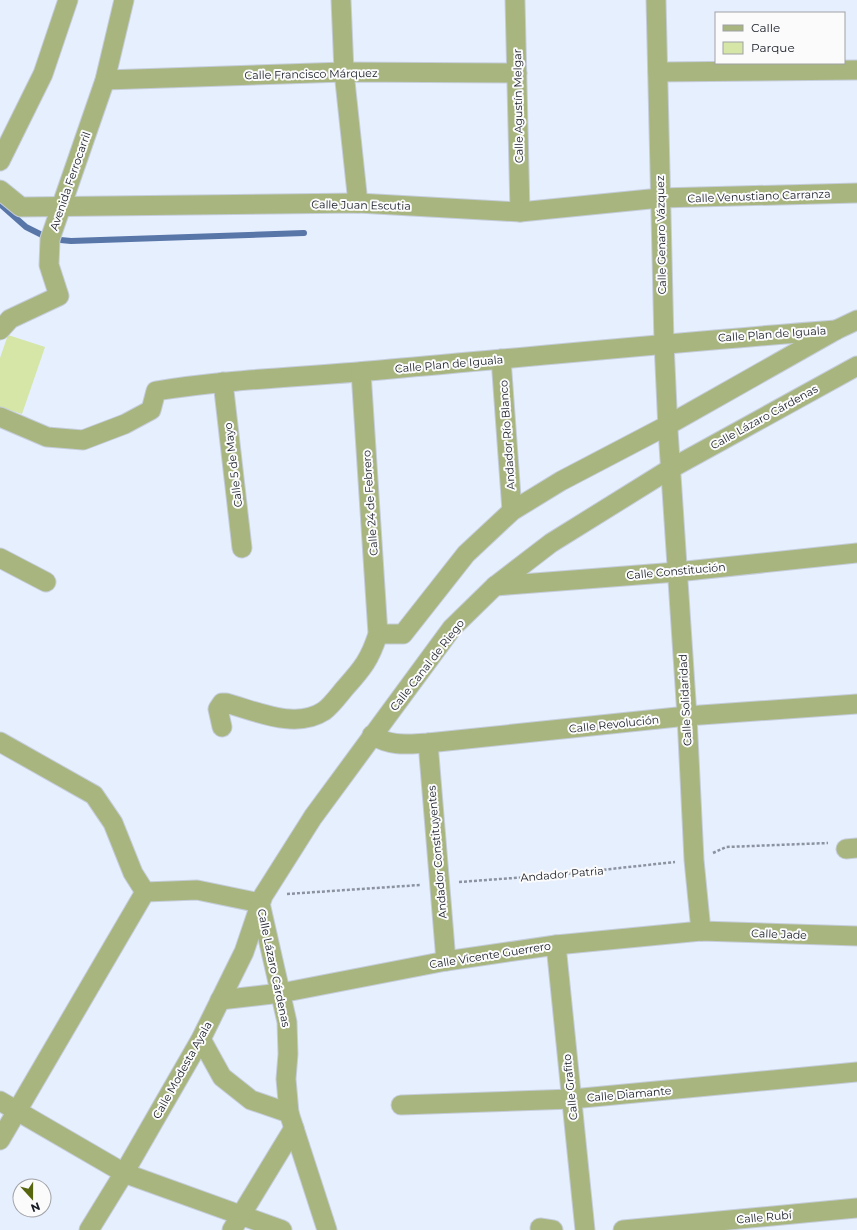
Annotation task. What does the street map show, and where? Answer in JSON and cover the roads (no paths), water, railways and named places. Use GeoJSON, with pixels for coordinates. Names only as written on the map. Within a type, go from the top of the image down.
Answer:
{"type":"FeatureCollection","features":[{"type":"Feature","properties":{"kind":"street"},"geometry":{"type":"LineString","coordinates":[[0,161],[43,74],[68,0]]}},
{"type":"Feature","properties":{"kind":"street","name":"Avenida Ferrocarril"},"geometry":{"type":"LineString","coordinates":[[0,330],[10,319],[59,296],[49,265],[50,239],[105,80],[124,0]]}},
{"type":"Feature","properties":{"kind":"street"},"geometry":{"type":"LineString","coordinates":[[341,0],[344,72],[358,203]]}},
{"type":"Feature","properties":{"kind":"street","name":"Calle Agustín Melgar"},"geometry":{"type":"LineString","coordinates":[[515,0],[520,212]]}},
{"type":"Feature","properties":{"kind":"street","name":"Calle Genaro Vázquez"},"geometry":{"type":"LineString","coordinates":[[656,0],[664,343],[670,469]]}},
{"type":"Feature","properties":{"kind":"street"},"geometry":{"type":"LineString","coordinates":[[658,72],[857,70]]}},
{"type":"Feature","properties":{"kind":"street","name":"Calle Francisco Márquez"},"geometry":{"type":"LineString","coordinates":[[105,80],[344,72],[517,73]]}},
{"type":"Feature","properties":{"kind":"street","name":"Calle Juan Escutia"},"geometry":{"type":"LineString","coordinates":[[0,190],[21,207],[358,203],[520,212],[660,198]]}},
{"type":"Feature","properties":{"kind":"street","name":"Calle Venustiano Carranza"},"geometry":{"type":"LineString","coordinates":[[660,198],[857,193]]}},
{"type":"Feature","properties":{"kind":"street"},"geometry":{"type":"LineString","coordinates":[[222,727],[218,709],[222,703],[283,718],[298,719],[313,716],[325,710],[365,666],[373,651],[378,634],[403,634],[466,554],[512,511],[561,481],[668,425],[836,330],[857,320]]}},
{"type":"Feature","properties":{"kind":"street","name":"Calle Plan de Iguala"},"geometry":{"type":"LineString","coordinates":[[0,417],[47,437],[83,440],[125,424],[151,410],[156,391],[223,382],[361,372],[664,343],[836,330]]}},
{"type":"Feature","properties":{"kind":"street","name":"Andador Río Blanco"},"geometry":{"type":"LineString","coordinates":[[501,359],[512,511]]}},
{"type":"Feature","properties":{"kind":"street","name":"Calle Lázaro Cárdenas"},"geometry":{"type":"LineString","coordinates":[[670,469],[857,366]]}},
{"type":"Feature","properties":{"kind":"street","name":"Calle 24 de Febrero"},"geometry":{"type":"LineString","coordinates":[[361,372],[378,634]]}},
{"type":"Feature","properties":{"kind":"street","name":"Calle 5 de Mayo"},"geometry":{"type":"LineString","coordinates":[[223,382],[242,548]]}},
{"type":"Feature","properties":{"kind":"street","name":"Calle Solidaridad"},"geometry":{"type":"LineString","coordinates":[[670,469],[687,716],[694,860],[701,932]]}},
{"type":"Feature","properties":{"kind":"street","name":"Calle Canal de Riego"},"geometry":{"type":"LineString","coordinates":[[262,899],[313,817],[452,628],[495,586],[551,543],[670,469]]}},
{"type":"Feature","properties":{"kind":"street","name":"Calle Constitución"},"geometry":{"type":"LineString","coordinates":[[495,586],[677,572],[857,553]]}},
{"type":"Feature","properties":{"kind":"street"},"geometry":{"type":"LineString","coordinates":[[0,558],[46,582]]}},
{"type":"Feature","properties":{"kind":"street","name":"Calle Revolución"},"geometry":{"type":"LineString","coordinates":[[372,735],[383,742],[397,745],[687,716],[857,704]]}},
{"type":"Feature","properties":{"kind":"street"},"geometry":{"type":"LineString","coordinates":[[0,742],[94,795],[114,823],[133,873],[145,892],[0,1140]]}},
{"type":"Feature","properties":{"kind":"street","name":"Andador Constituyentes"},"geometry":{"type":"LineString","coordinates":[[428,743],[446,960]]}},
{"type":"Feature","properties":{"kind":"street","name":"Calle Lázaro Cárdenas"},"geometry":{"type":"LineString","coordinates":[[145,892],[197,890],[262,899],[287,1022],[288,1054],[286,1079],[291,1121],[326,1230]]}},
{"type":"Feature","properties":{"kind":"street","name":"Calle Modesta Ayala"},"geometry":{"type":"LineString","coordinates":[[89,1230],[124,1173],[201,1039],[244,952],[262,899]]}},
{"type":"Feature","properties":{"kind":"street","name":"Calle Jade"},"geometry":{"type":"LineString","coordinates":[[701,932],[857,936]]}},
{"type":"Feature","properties":{"kind":"street","name":"Calle Vicente Guerrero"},"geometry":{"type":"LineString","coordinates":[[220,1000],[281,993],[446,960],[556,945],[701,932]]}},
{"type":"Feature","properties":{"kind":"street","name":"Calle Grafito"},"geometry":{"type":"LineString","coordinates":[[556,945],[585,1230]]}},
{"type":"Feature","properties":{"kind":"street"},"geometry":{"type":"LineString","coordinates":[[201,1039],[222,1077],[251,1100],[291,1121],[236,1222]]}},
{"type":"Feature","properties":{"kind":"street","name":"Calle Diamante"},"geometry":{"type":"LineString","coordinates":[[401,1105],[572,1099],[857,1072]]}},
{"type":"Feature","properties":{"kind":"street"},"geometry":{"type":"LineString","coordinates":[[0,1101],[16,1112],[124,1173],[236,1222],[282,1230]]}},
{"type":"Feature","properties":{"kind":"street","name":"Calle Rubí"},"geometry":{"type":"LineString","coordinates":[[622,1230],[857,1208]]}},
{"type":"Feature","properties":{"kind":"waterway"},"geometry":{"type":"LineString","coordinates":[[0,204],[26,227],[50,239],[71,241],[304,233]]}}]}
